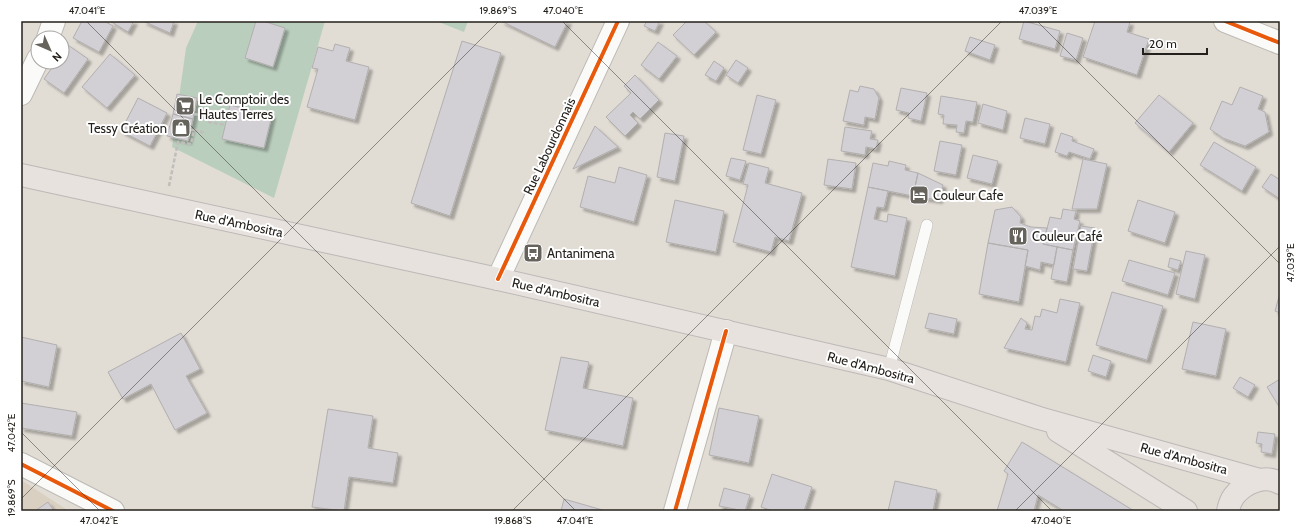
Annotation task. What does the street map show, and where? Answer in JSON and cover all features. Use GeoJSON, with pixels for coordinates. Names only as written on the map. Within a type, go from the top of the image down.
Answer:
{"type":"FeatureCollection","features":[{"type":"Feature","properties":{"kind":"main road","name":"Rue d'Ambositra"},"geometry":{"type":"LineString","coordinates":[[21,175],[498,279],[889,370],[1039,418],[1270,481]]}},
{"type":"Feature","properties":{"kind":"main road","name":"Rue d'Ambositra"},"geometry":{"type":"LineString","coordinates":[[1039,418],[1186,511]]}},
{"type":"Feature","properties":{"kind":"main road"},"geometry":{"type":"LineString","coordinates":[[1228,511],[1233,497],[1244,485],[1270,481]]}},
{"type":"Feature","properties":{"kind":"street","name":"Rue Labourdonnais"},"geometry":{"type":"LineString","coordinates":[[498,279],[618,21]]}},
{"type":"Feature","properties":{"kind":"street"},"geometry":{"type":"LineString","coordinates":[[1225,21],[1280,43]]}},
{"type":"Feature","properties":{"kind":"street"},"geometry":{"type":"LineString","coordinates":[[21,94],[33,70]]}},
{"type":"Feature","properties":{"kind":"street"},"geometry":{"type":"LineString","coordinates":[[675,511],[726,332]]}},
{"type":"Feature","properties":{"kind":"street"},"geometry":{"type":"LineString","coordinates":[[21,464],[113,511]]}},
{"type":"Feature","properties":{"kind":"lane"},"geometry":{"type":"LineString","coordinates":[[889,370],[927,225]]}},
{"type":"Feature","properties":{"kind":"path"},"geometry":{"type":"LineString","coordinates":[[194,114],[209,117]]}},
{"type":"Feature","properties":{"kind":"path"},"geometry":{"type":"LineString","coordinates":[[208,122],[225,125]]}},
{"type":"Feature","properties":{"kind":"path"},"geometry":{"type":"LineString","coordinates":[[165,206],[178,142],[191,144],[192,130],[206,133]]}},
{"type":"Feature","properties":{"kind":"shaded area"},"geometry":{"type":"Polygon","coordinates":[[[21,480],[69,511],[21,511],[21,480]]]}},
{"type":"Feature","properties":{"kind":"green space"},"geometry":{"type":"Polygon","coordinates":[[[198,21],[325,21],[274,198],[172,147],[186,48],[198,21]]]}},
{"type":"Feature","properties":{"kind":"green space"},"geometry":{"type":"Polygon","coordinates":[[[436,21],[468,21],[464,32],[436,21]]]}},
{"type":"Feature","properties":{"kind":"building"},"geometry":{"type":"Polygon","coordinates":[[[82,21],[104,21],[113,26],[99,52],[73,38],[82,21]]]}},
{"type":"Feature","properties":{"kind":"building"},"geometry":{"type":"Polygon","coordinates":[[[110,21],[134,21],[128,32],[110,21]]]}},
{"type":"Feature","properties":{"kind":"building"},"geometry":{"type":"Polygon","coordinates":[[[143,21],[174,21],[170,33],[143,21]]]}},
{"type":"Feature","properties":{"kind":"building"},"geometry":{"type":"Polygon","coordinates":[[[256,21],[263,21],[285,28],[273,67],[245,58],[256,21]]]}},
{"type":"Feature","properties":{"kind":"building"},"geometry":{"type":"Polygon","coordinates":[[[501,21],[568,21],[555,47],[501,21]]]}},
{"type":"Feature","properties":{"kind":"building"},"geometry":{"type":"Polygon","coordinates":[[[647,21],[660,21],[655,31],[644,26],[647,21]]]}},
{"type":"Feature","properties":{"kind":"building"},"geometry":{"type":"Polygon","coordinates":[[[687,21],[704,21],[716,32],[694,55],[673,35],[687,21]]]}},
{"type":"Feature","properties":{"kind":"building"},"geometry":{"type":"Polygon","coordinates":[[[1024,21],[1060,31],[1055,49],[1019,39],[1024,21]]]}},
{"type":"Feature","properties":{"kind":"building"},"geometry":{"type":"Polygon","coordinates":[[[1095,21],[1130,22],[1127,32],[1149,39],[1137,75],[1083,57],[1095,21]]]}},
{"type":"Feature","properties":{"kind":"building"},"geometry":{"type":"Polygon","coordinates":[[[1067,33],[1083,38],[1076,60],[1060,56],[1067,33]]]}},
{"type":"Feature","properties":{"kind":"building"},"geometry":{"type":"Polygon","coordinates":[[[970,37],[995,45],[990,60],[965,51],[970,37]]]}},
{"type":"Feature","properties":{"kind":"building"},"geometry":{"type":"Polygon","coordinates":[[[462,41],[501,53],[450,216],[411,203],[462,41]]]}},
{"type":"Feature","properties":{"kind":"building"},"geometry":{"type":"Polygon","coordinates":[[[658,42],[677,56],[659,79],[641,65],[658,42]]]}},
{"type":"Feature","properties":{"kind":"building"},"geometry":{"type":"Polygon","coordinates":[[[335,44],[350,48],[346,61],[369,67],[355,120],[307,107],[318,69],[312,68],[318,47],[333,51],[335,44]]]}},
{"type":"Feature","properties":{"kind":"building"},"geometry":{"type":"Polygon","coordinates":[[[70,46],[88,59],[64,93],[44,79],[50,70],[70,70],[70,46]]]}},
{"type":"Feature","properties":{"kind":"building"},"geometry":{"type":"Polygon","coordinates":[[[110,54],[135,75],[107,108],[82,87],[110,54]]]}},
{"type":"Feature","properties":{"kind":"building"},"geometry":{"type":"Polygon","coordinates":[[[736,60],[748,68],[738,83],[726,75],[736,60]]]}},
{"type":"Feature","properties":{"kind":"building"},"geometry":{"type":"Polygon","coordinates":[[[714,61],[724,68],[716,81],[705,75],[714,61]]]}},
{"type":"Feature","properties":{"kind":"building"},"geometry":{"type":"Polygon","coordinates":[[[635,75],[659,100],[640,119],[633,112],[630,115],[638,123],[625,136],[606,117],[631,93],[624,86],[635,75]]]}},
{"type":"Feature","properties":{"kind":"building"},"geometry":{"type":"Polygon","coordinates":[[[860,86],[874,89],[879,98],[875,119],[865,117],[864,125],[843,121],[850,90],[858,92],[860,86]]]}},
{"type":"Feature","properties":{"kind":"building"},"geometry":{"type":"Polygon","coordinates":[[[1240,87],[1263,96],[1258,109],[1265,112],[1269,132],[1245,146],[1223,138],[1210,129],[1222,101],[1232,105],[1240,87]]]}},
{"type":"Feature","properties":{"kind":"building"},"geometry":{"type":"Polygon","coordinates":[[[901,88],[927,93],[921,121],[908,118],[909,113],[896,110],[901,88]]]}},
{"type":"Feature","properties":{"kind":"building"},"geometry":{"type":"Polygon","coordinates":[[[177,94],[197,98],[193,119],[173,114],[177,94]]]}},
{"type":"Feature","properties":{"kind":"building"},"geometry":{"type":"Polygon","coordinates":[[[757,95],[776,100],[761,154],[743,150],[757,95]]]}},
{"type":"Feature","properties":{"kind":"building"},"geometry":{"type":"Polygon","coordinates":[[[1159,95],[1193,123],[1169,152],[1135,123],[1159,95]]]}},
{"type":"Feature","properties":{"kind":"building"},"geometry":{"type":"Polygon","coordinates":[[[941,96],[977,102],[973,122],[966,121],[964,133],[956,132],[957,125],[943,124],[944,115],[938,114],[941,96]]]}},
{"type":"Feature","properties":{"kind":"building"},"geometry":{"type":"Polygon","coordinates":[[[138,98],[167,113],[150,146],[121,131],[138,98]]]}},
{"type":"Feature","properties":{"kind":"building"},"geometry":{"type":"Polygon","coordinates":[[[983,104],[1007,111],[1003,130],[978,123],[983,104]]]}},
{"type":"Feature","properties":{"kind":"building"},"geometry":{"type":"Polygon","coordinates":[[[230,105],[272,115],[264,148],[222,139],[230,105]]]}},
{"type":"Feature","properties":{"kind":"building"},"geometry":{"type":"Polygon","coordinates":[[[173,114],[193,119],[188,141],[167,136],[173,114]]]}},
{"type":"Feature","properties":{"kind":"building"},"geometry":{"type":"Polygon","coordinates":[[[1025,118],[1050,124],[1045,144],[1020,138],[1025,118]]]}},
{"type":"Feature","properties":{"kind":"building"},"geometry":{"type":"Polygon","coordinates":[[[595,126],[618,147],[573,169],[595,126]]]}},
{"type":"Feature","properties":{"kind":"building"},"geometry":{"type":"Polygon","coordinates":[[[845,127],[872,131],[870,139],[878,140],[876,149],[866,147],[865,155],[841,151],[845,127]]]}},
{"type":"Feature","properties":{"kind":"building"},"geometry":{"type":"Polygon","coordinates":[[[665,133],[684,136],[675,181],[657,177],[665,133]]]}},
{"type":"Feature","properties":{"kind":"building"},"geometry":{"type":"Polygon","coordinates":[[[1061,133],[1073,137],[1072,141],[1094,149],[1090,159],[1069,152],[1067,156],[1055,152],[1061,133]]]}},
{"type":"Feature","properties":{"kind":"building"},"geometry":{"type":"Polygon","coordinates":[[[940,141],[962,145],[956,175],[934,171],[940,141]]]}},
{"type":"Feature","properties":{"kind":"building"},"geometry":{"type":"Polygon","coordinates":[[[1214,142],[1256,167],[1242,191],[1200,165],[1214,142]]]}},
{"type":"Feature","properties":{"kind":"building"},"geometry":{"type":"Polygon","coordinates":[[[973,155],[998,161],[992,184],[967,178],[973,155]]]}},
{"type":"Feature","properties":{"kind":"building"},"geometry":{"type":"Polygon","coordinates":[[[731,158],[746,161],[740,180],[726,176],[731,158]]]}},
{"type":"Feature","properties":{"kind":"building"},"geometry":{"type":"Polygon","coordinates":[[[828,159],[856,163],[852,189],[824,185],[828,159]]]}},
{"type":"Feature","properties":{"kind":"building"},"geometry":{"type":"Polygon","coordinates":[[[1083,159],[1107,164],[1097,209],[1072,209],[1083,159]]]}},
{"type":"Feature","properties":{"kind":"building"},"geometry":{"type":"Polygon","coordinates":[[[889,161],[906,165],[905,170],[918,173],[913,196],[868,187],[873,163],[888,166],[889,161]]]}},
{"type":"Feature","properties":{"kind":"building"},"geometry":{"type":"Polygon","coordinates":[[[749,163],[769,168],[765,183],[802,193],[789,241],[775,237],[771,252],[733,242],[748,185],[743,184],[749,163]]]}},
{"type":"Feature","properties":{"kind":"building"},"geometry":{"type":"Polygon","coordinates":[[[619,167],[647,175],[634,222],[580,207],[588,176],[615,183],[619,167]]]}},
{"type":"Feature","properties":{"kind":"building"},"geometry":{"type":"Polygon","coordinates":[[[918,173],[943,185],[939,200],[913,196],[918,173]]]}},
{"type":"Feature","properties":{"kind":"building"},"geometry":{"type":"Polygon","coordinates":[[[1271,174],[1280,180],[1280,199],[1262,187],[1271,174]]]}},
{"type":"Feature","properties":{"kind":"building"},"geometry":{"type":"Polygon","coordinates":[[[868,187],[888,191],[884,208],[877,207],[874,219],[887,222],[888,214],[907,218],[895,276],[851,267],[868,187]]]}},
{"type":"Feature","properties":{"kind":"building"},"geometry":{"type":"Polygon","coordinates":[[[675,200],[724,211],[716,252],[666,242],[675,200]]]}},
{"type":"Feature","properties":{"kind":"building"},"geometry":{"type":"Polygon","coordinates":[[[1138,200],[1175,212],[1165,243],[1128,231],[1138,200]]]}},
{"type":"Feature","properties":{"kind":"building","name":"Couleur Café"},"geometry":{"type":"Polygon","coordinates":[[[1012,207],[1021,217],[1020,223],[1031,227],[1047,228],[1043,244],[1057,247],[1054,265],[1041,262],[1040,270],[1025,266],[1028,250],[988,243],[995,210],[1012,207]]]}},
{"type":"Feature","properties":{"kind":"building"},"geometry":{"type":"Polygon","coordinates":[[[1063,209],[1076,211],[1074,219],[1080,221],[1073,250],[1043,244],[1050,217],[1061,219],[1063,209]]]}},
{"type":"Feature","properties":{"kind":"building"},"geometry":{"type":"Polygon","coordinates":[[[1081,226],[1095,228],[1087,271],[1073,269],[1081,226]]]}},
{"type":"Feature","properties":{"kind":"building"},"geometry":{"type":"Polygon","coordinates":[[[988,243],[1028,250],[1019,302],[979,294],[988,243]]]}},
{"type":"Feature","properties":{"kind":"building"},"geometry":{"type":"Polygon","coordinates":[[[1057,247],[1073,250],[1067,282],[1051,279],[1057,247]]]}},
{"type":"Feature","properties":{"kind":"building"},"geometry":{"type":"Polygon","coordinates":[[[1186,251],[1205,255],[1195,299],[1176,294],[1186,251]]]}},
{"type":"Feature","properties":{"kind":"building"},"geometry":{"type":"Polygon","coordinates":[[[1170,258],[1181,261],[1178,270],[1168,267],[1170,258]]]}},
{"type":"Feature","properties":{"kind":"building"},"geometry":{"type":"Polygon","coordinates":[[[1129,260],[1175,273],[1168,295],[1122,281],[1129,260]]]}},
{"type":"Feature","properties":{"kind":"building"},"geometry":{"type":"Polygon","coordinates":[[[1112,292],[1163,306],[1147,360],[1096,345],[1112,292]]]}},
{"type":"Feature","properties":{"kind":"building"},"geometry":{"type":"Polygon","coordinates":[[[1280,293],[1280,313],[1275,311],[1280,293]]]}},
{"type":"Feature","properties":{"kind":"building"},"geometry":{"type":"Polygon","coordinates":[[[1060,299],[1080,303],[1066,362],[1004,348],[1021,318],[1027,323],[1025,329],[1032,330],[1035,316],[1040,317],[1042,309],[1057,313],[1060,299]]]}},
{"type":"Feature","properties":{"kind":"building"},"geometry":{"type":"Polygon","coordinates":[[[929,313],[957,319],[954,334],[925,328],[929,313]]]}},
{"type":"Feature","properties":{"kind":"building"},"geometry":{"type":"Polygon","coordinates":[[[1193,322],[1226,329],[1216,376],[1182,369],[1193,322]]]}},
{"type":"Feature","properties":{"kind":"building"},"geometry":{"type":"Polygon","coordinates":[[[181,333],[200,369],[186,376],[207,413],[175,430],[151,384],[123,399],[108,372],[181,333]]]}},
{"type":"Feature","properties":{"kind":"building"},"geometry":{"type":"Polygon","coordinates":[[[21,337],[57,345],[49,387],[21,381],[21,337]]]}},
{"type":"Feature","properties":{"kind":"building"},"geometry":{"type":"Polygon","coordinates":[[[1093,355],[1111,361],[1106,377],[1088,371],[1093,355]]]}},
{"type":"Feature","properties":{"kind":"building"},"geometry":{"type":"Polygon","coordinates":[[[561,357],[589,362],[583,388],[633,398],[623,446],[545,430],[561,357]]]}},
{"type":"Feature","properties":{"kind":"building"},"geometry":{"type":"Polygon","coordinates":[[[1240,377],[1255,385],[1248,397],[1233,388],[1240,377]]]}},
{"type":"Feature","properties":{"kind":"building"},"geometry":{"type":"Polygon","coordinates":[[[1280,379],[1280,408],[1267,387],[1280,379]]]}},
{"type":"Feature","properties":{"kind":"building"},"geometry":{"type":"Polygon","coordinates":[[[21,403],[77,412],[72,436],[21,428],[21,403]]]}},
{"type":"Feature","properties":{"kind":"building"},"geometry":{"type":"Polygon","coordinates":[[[719,408],[759,416],[749,463],[709,455],[719,408]]]}},
{"type":"Feature","properties":{"kind":"building"},"geometry":{"type":"Polygon","coordinates":[[[328,409],[373,416],[368,448],[398,453],[393,483],[349,477],[344,511],[312,507],[328,409]]]}},
{"type":"Feature","properties":{"kind":"building"},"geometry":{"type":"Polygon","coordinates":[[[1258,432],[1275,434],[1272,454],[1261,452],[1262,444],[1256,443],[1258,432]]]}},
{"type":"Feature","properties":{"kind":"building"},"geometry":{"type":"Polygon","coordinates":[[[1022,442],[1134,511],[1064,511],[1038,495],[1034,511],[997,511],[1008,474],[1004,471],[1022,442]]]}},
{"type":"Feature","properties":{"kind":"building"},"geometry":{"type":"Polygon","coordinates":[[[772,474],[812,487],[804,511],[773,511],[761,507],[772,474]]]}},
{"type":"Feature","properties":{"kind":"building"},"geometry":{"type":"Polygon","coordinates":[[[895,481],[937,490],[933,511],[888,511],[895,481]]]}},
{"type":"Feature","properties":{"kind":"building"},"geometry":{"type":"Polygon","coordinates":[[[724,488],[750,495],[745,511],[719,506],[724,488]]]}},
{"type":"Feature","properties":{"kind":"building"},"geometry":{"type":"Polygon","coordinates":[[[564,499],[606,511],[561,511],[564,499]]]}},
{"type":"Feature","properties":{"kind":"building"},"geometry":{"type":"Polygon","coordinates":[[[48,502],[54,511],[35,511],[48,502]]]}},
{"type":"Feature","properties":{"kind":"cycle path"},"geometry":{"type":"LineString","coordinates":[[498,279],[618,21]]}},
{"type":"Feature","properties":{"kind":"cycle path"},"geometry":{"type":"LineString","coordinates":[[1225,21],[1280,43]]}},
{"type":"Feature","properties":{"kind":"cycle path"},"geometry":{"type":"LineString","coordinates":[[675,511],[726,331]]}},
{"type":"Feature","properties":{"kind":"cycle path"},"geometry":{"type":"LineString","coordinates":[[21,464],[113,511]]}},
{"type":"Feature","properties":{"kind":"place","name":"Le Comptoir des Hautes Terres"},"geometry":{"type":"Point","coordinates":[185,106]}},
{"type":"Feature","properties":{"kind":"place","name":"Tessy Création"},"geometry":{"type":"Point","coordinates":[181,128]}},
{"type":"Feature","properties":{"kind":"place","name":"Couleur Cafe"},"geometry":{"type":"Point","coordinates":[919,195]}},
{"type":"Feature","properties":{"kind":"place","name":"Couleur Café"},"geometry":{"type":"Point","coordinates":[1018,236]}},
{"type":"Feature","properties":{"kind":"place","name":"Antanimena"},"geometry":{"type":"Point","coordinates":[533,253]}}]}
